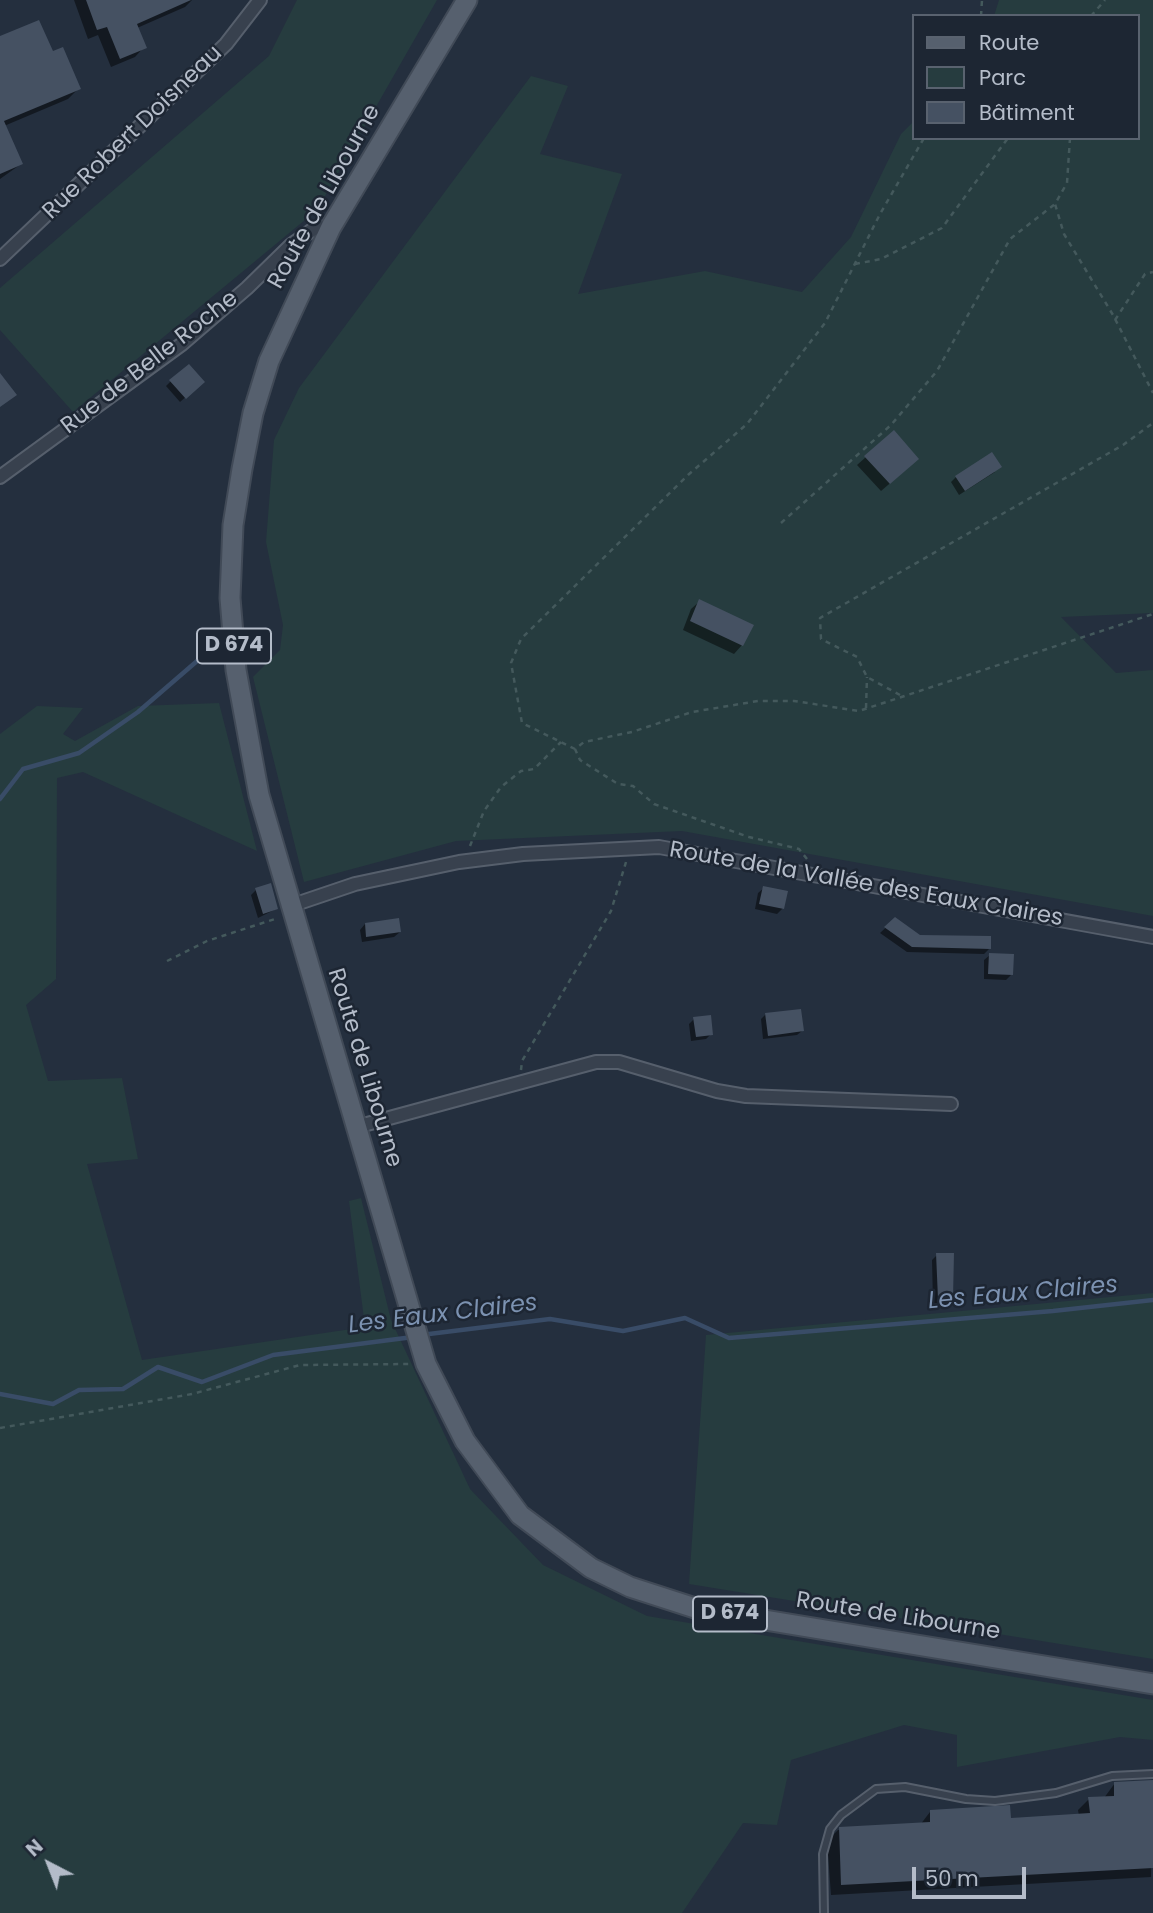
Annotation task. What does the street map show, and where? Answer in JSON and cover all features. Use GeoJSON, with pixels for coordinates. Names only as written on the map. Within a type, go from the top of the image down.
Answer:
{"type":"FeatureCollection","features":[{"type":"Feature","properties":{"kind":"main road","name":"Route de Libourne"},"geometry":{"type":"LineString","coordinates":[[467,0],[331,228],[297,295],[265,374],[253,413],[233,525],[230,598],[236,670],[259,795],[424,1357],[465,1441],[520,1515],[591,1568],[630,1587],[698,1609],[1153,1684]]}},
{"type":"Feature","properties":{"kind":"street","name":"Rue Robert Doisneau"},"geometry":{"type":"LineString","coordinates":[[0,259],[226,44],[260,0]]}},
{"type":"Feature","properties":{"kind":"street","name":"Rue de Belle Roche"},"geometry":{"type":"LineString","coordinates":[[0,477],[182,344],[247,288],[291,245],[315,228],[331,228]]}},
{"type":"Feature","properties":{"kind":"street","name":"Route de la Vallée des Eaux Claires"},"geometry":{"type":"LineString","coordinates":[[291,910],[355,884],[465,862],[523,854],[659,848],[1153,937]]}},
{"type":"Feature","properties":{"kind":"street"},"geometry":{"type":"LineString","coordinates":[[356,1127],[596,1062],[619,1062],[717,1091],[746,1096],[951,1104]]}},
{"type":"Feature","properties":{"kind":"lane"},"geometry":{"type":"LineString","coordinates":[[824,1913],[823,1854],[830,1829],[841,1815],[876,1789],[905,1787],[966,1799],[1006,1800],[1056,1793],[1112,1776],[1153,1774]]}},
{"type":"Feature","properties":{"kind":"path"},"geometry":{"type":"LineString","coordinates":[[1093,14],[1105,0]]}},
{"type":"Feature","properties":{"kind":"path"},"geometry":{"type":"LineString","coordinates":[[814,874],[799,849],[749,836],[654,804],[634,786],[618,784],[580,760],[575,749],[522,723],[511,663],[522,639],[688,475],[747,424],[825,323],[923,140]]}},
{"type":"Feature","properties":{"kind":"path"},"geometry":{"type":"LineString","coordinates":[[855,264],[881,259],[942,228],[1007,140]]}},
{"type":"Feature","properties":{"kind":"path"},"geometry":{"type":"LineString","coordinates":[[780,523],[891,425],[937,372],[1010,239],[1055,204],[1067,183],[1069,140]]}},
{"type":"Feature","properties":{"kind":"path"},"geometry":{"type":"LineString","coordinates":[[1055,204],[1063,234],[1115,320],[1153,393]]}},
{"type":"Feature","properties":{"kind":"path"},"geometry":{"type":"LineString","coordinates":[[1115,320],[1145,274],[1153,272]]}},
{"type":"Feature","properties":{"kind":"path"},"geometry":{"type":"LineString","coordinates":[[866,708],[867,677],[857,657],[821,639],[820,618],[1123,445],[1153,423]]}},
{"type":"Feature","properties":{"kind":"path"},"geometry":{"type":"LineString","coordinates":[[575,749],[584,742],[632,732],[692,712],[758,701],[794,701],[859,710],[1153,614]]}},
{"type":"Feature","properties":{"kind":"path"},"geometry":{"type":"LineString","coordinates":[[867,677],[902,696]]}},
{"type":"Feature","properties":{"kind":"path"},"geometry":{"type":"LineString","coordinates":[[465,862],[484,811],[501,787],[521,771],[534,769],[561,742]]}},
{"type":"Feature","properties":{"kind":"path"},"geometry":{"type":"LineString","coordinates":[[520,1083],[522,1061],[611,911],[630,849]]}},
{"type":"Feature","properties":{"kind":"path"},"geometry":{"type":"LineString","coordinates":[[167,961],[207,941],[291,910]]}},
{"type":"Feature","properties":{"kind":"path"},"geometry":{"type":"LineString","coordinates":[[0,1428],[192,1394],[300,1365],[424,1357]]}},
{"type":"Feature","properties":{"kind":"green space"},"geometry":{"type":"Polygon","coordinates":[[[297,0],[437,0],[317,210],[73,412],[0,330],[0,288],[269,56],[297,0]]]}},
{"type":"Feature","properties":{"kind":"green space"},"geometry":{"type":"Polygon","coordinates":[[[999,0],[1153,0],[1153,613],[1061,617],[1116,673],[1153,670],[1153,916],[682,831],[456,841],[304,882],[253,677],[280,650],[283,625],[266,542],[274,440],[299,388],[531,76],[568,86],[540,154],[622,174],[578,294],[705,271],[802,292],[851,237],[901,134],[912,123],[912,140],[1139,140],[1139,14],[995,14],[999,0]]]}},
{"type":"Feature","properties":{"kind":"green space"},"geometry":{"type":"Polygon","coordinates":[[[219,703],[257,851],[83,772],[57,778],[56,979],[26,1005],[48,1081],[122,1078],[138,1159],[87,1164],[142,1360],[365,1327],[349,1201],[361,1198],[391,1320],[470,1489],[543,1565],[647,1616],[1153,1700],[1153,1740],[1120,1737],[957,1767],[957,1735],[904,1725],[791,1760],[777,1825],[743,1823],[682,1913],[0,1913],[0,734],[37,706],[83,708],[63,734],[75,741],[138,706],[219,703]]]}},
{"type":"Feature","properties":{"kind":"green space"},"geometry":{"type":"Polygon","coordinates":[[[1153,1293],[1153,1659],[689,1584],[706,1335],[1153,1293]]]}},
{"type":"Feature","properties":{"kind":"building"},"geometry":{"type":"Polygon","coordinates":[[[86,0],[191,0],[137,24],[147,48],[120,59],[107,27],[97,30],[86,0]]]}},
{"type":"Feature","properties":{"kind":"building"},"geometry":{"type":"Polygon","coordinates":[[[39,20],[53,51],[63,47],[81,89],[4,121],[23,164],[0,174],[0,36],[39,20]]]}},
{"type":"Feature","properties":{"kind":"building"},"geometry":{"type":"Polygon","coordinates":[[[189,364],[205,382],[186,399],[169,380],[189,364]]]}},
{"type":"Feature","properties":{"kind":"building"},"geometry":{"type":"Polygon","coordinates":[[[0,373],[17,395],[0,407],[0,373]]]}},
{"type":"Feature","properties":{"kind":"building"},"geometry":{"type":"Polygon","coordinates":[[[894,430],[919,459],[890,484],[864,456],[894,430]]]}},
{"type":"Feature","properties":{"kind":"building"},"geometry":{"type":"Polygon","coordinates":[[[992,452],[1002,467],[965,491],[955,476],[992,452]]]}},
{"type":"Feature","properties":{"kind":"building"},"geometry":{"type":"Polygon","coordinates":[[[699,599],[754,625],[743,646],[690,621],[699,599]]]}},
{"type":"Feature","properties":{"kind":"building"},"geometry":{"type":"Polygon","coordinates":[[[271,883],[278,909],[263,914],[255,888],[271,883]]]}},
{"type":"Feature","properties":{"kind":"building"},"geometry":{"type":"Polygon","coordinates":[[[763,886],[788,891],[784,909],[759,904],[763,886]]]}},
{"type":"Feature","properties":{"kind":"building"},"geometry":{"type":"Polygon","coordinates":[[[895,917],[920,935],[991,936],[991,949],[912,947],[884,927],[895,917]]]}},
{"type":"Feature","properties":{"kind":"building"},"geometry":{"type":"Polygon","coordinates":[[[399,918],[401,932],[366,937],[365,923],[399,918]]]}},
{"type":"Feature","properties":{"kind":"building"},"geometry":{"type":"Polygon","coordinates":[[[989,953],[1014,954],[1013,975],[988,974],[989,953]]]}},
{"type":"Feature","properties":{"kind":"building"},"geometry":{"type":"Polygon","coordinates":[[[801,1009],[804,1031],[768,1036],[765,1013],[801,1009]]]}},
{"type":"Feature","properties":{"kind":"building"},"geometry":{"type":"Polygon","coordinates":[[[711,1015],[713,1035],[696,1037],[693,1017],[711,1015]]]}},
{"type":"Feature","properties":{"kind":"building"},"geometry":{"type":"Polygon","coordinates":[[[936,1253],[954,1253],[953,1298],[938,1299],[936,1253]]]}},
{"type":"Feature","properties":{"kind":"building"},"geometry":{"type":"Polygon","coordinates":[[[1153,1780],[1153,1868],[841,1885],[839,1827],[930,1822],[930,1810],[1010,1805],[1011,1818],[1090,1813],[1088,1797],[1114,1796],[1114,1782],[1153,1780]]]}},
{"type":"Feature","properties":{"kind":"waterway","name":"Les Eaux Claires"},"geometry":{"type":"LineString","coordinates":[[0,799],[23,769],[79,753],[138,712],[211,649]]}},
{"type":"Feature","properties":{"kind":"waterway","name":"Les Eaux Claires"},"geometry":{"type":"LineString","coordinates":[[421,1335],[550,1319],[623,1331],[685,1318],[729,1338],[1153,1300]]}},
{"type":"Feature","properties":{"kind":"waterway","name":"Les Eaux Claires"},"geometry":{"type":"LineString","coordinates":[[0,1394],[53,1404],[79,1390],[123,1389],[158,1367],[202,1382],[273,1355],[413,1337]]}}]}
